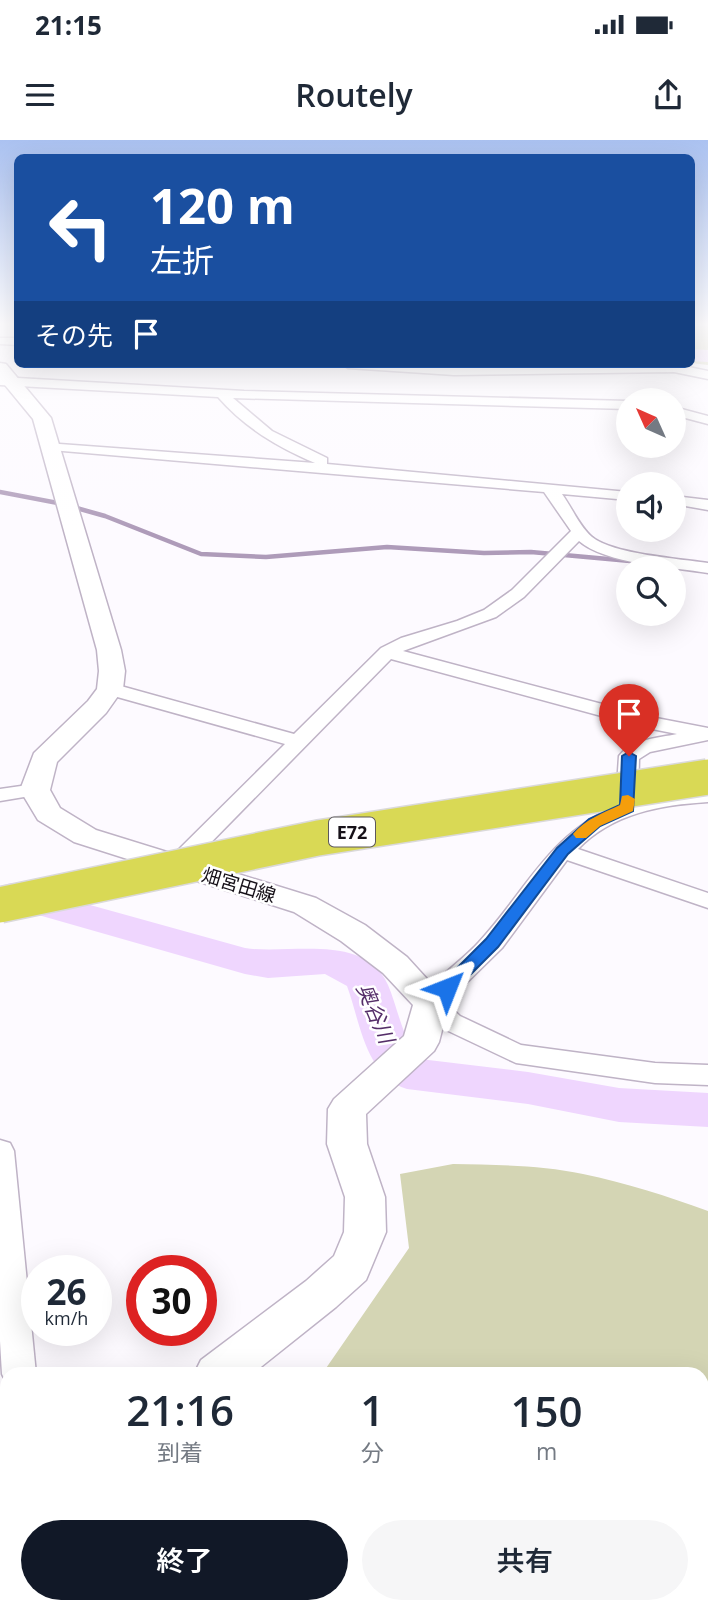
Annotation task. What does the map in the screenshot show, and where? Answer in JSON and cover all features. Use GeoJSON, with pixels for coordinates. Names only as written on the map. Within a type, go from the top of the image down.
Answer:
{"type":"FeatureCollection","features":[{"type":"Feature","properties":{"kind":"highway","name":"E72"},"geometry":{"type":"LineString","coordinates":[[0,882],[317,821],[560,779],[708,742]]}},
{"type":"Feature","properties":{"kind":"highway","name":"E72"},"geometry":{"type":"LineString","coordinates":[[0,905],[318,838],[708,777]]}},
{"type":"Feature","properties":{"kind":"main road"},"geometry":{"type":"LineString","coordinates":[[20,395],[42,418],[109,650],[112,671],[110,689],[97,707],[44,759],[35,790]]}},
{"type":"Feature","properties":{"kind":"main road","name":"畑宮田線"},"geometry":{"type":"LineString","coordinates":[[35,790],[49,814],[85,836],[305,905],[353,933],[395,965],[432,1003]]}},
{"type":"Feature","properties":{"kind":"main road"},"geometry":{"type":"LineString","coordinates":[[226,1367],[321,1294],[351,1267],[365,1232],[365,1197],[347,1144],[347,1109],[421,1042],[432,1003]]}},
{"type":"Feature","properties":{"kind":"street"},"geometry":{"type":"LineString","coordinates":[[223,395],[231,406],[266,435],[341,469]]}},
{"type":"Feature","properties":{"kind":"street"},"geometry":{"type":"LineString","coordinates":[[249,395],[616,405]]}},
{"type":"Feature","properties":{"kind":"street"},"geometry":{"type":"LineString","coordinates":[[686,414],[708,420]]}},
{"type":"Feature","properties":{"kind":"street"},"geometry":{"type":"LineString","coordinates":[[51,446],[538,486],[551,491],[616,495]]}},
{"type":"Feature","properties":{"kind":"street"},"geometry":{"type":"LineString","coordinates":[[551,491],[561,500],[590,543],[708,568]]}},
{"type":"Feature","properties":{"kind":"street"},"geometry":{"type":"LineString","coordinates":[[686,502],[708,505]]}},
{"type":"Feature","properties":{"kind":"street"},"geometry":{"type":"LineString","coordinates":[[176,865],[387,652],[403,641],[475,621],[498,607],[537,576],[580,530]]}},
{"type":"Feature","properties":{"kind":"street"},"geometry":{"type":"LineString","coordinates":[[387,652],[649,723],[708,742]]}},
{"type":"Feature","properties":{"kind":"street"},"geometry":{"type":"LineString","coordinates":[[110,689],[296,741]]}},
{"type":"Feature","properties":{"kind":"street"},"geometry":{"type":"LineString","coordinates":[[627,807],[629,756],[644,747],[708,742]]}},
{"type":"Feature","properties":{"kind":"street"},"geometry":{"type":"LineString","coordinates":[[0,795],[35,790]]}},
{"type":"Feature","properties":{"kind":"street"},"geometry":{"type":"LineString","coordinates":[[708,796],[674,796],[627,807],[595,822],[562,851],[492,943],[432,1003],[451,1021],[516,1054],[655,1073],[708,1074]]}},
{"type":"Feature","properties":{"kind":"street"},"geometry":{"type":"LineString","coordinates":[[562,851],[708,901]]}},
{"type":"Feature","properties":{"kind":"street"},"geometry":{"type":"LineString","coordinates":[[0,1151],[18,1367]]}},
{"type":"Feature","properties":{"kind":"green space"},"geometry":{"type":"Polygon","coordinates":[[[453,1164],[551,1169],[631,1186],[708,1211],[708,1367],[327,1367],[409,1248],[400,1174],[453,1164]]]}},
{"type":"Feature","properties":{"kind":"waterway"},"geometry":{"type":"LineString","coordinates":[[0,492],[63,504]]}},
{"type":"Feature","properties":{"kind":"waterway"},"geometry":{"type":"LineString","coordinates":[[73,507],[105,516],[201,554],[266,557],[387,547],[484,553],[531,552],[616,560]]}},
{"type":"Feature","properties":{"kind":"waterway","name":"奥谷川"},"geometry":{"type":"LineString","coordinates":[[11,895],[245,961],[268,965],[330,961],[361,976],[367,984],[384,1039],[407,1073],[528,1088],[619,1105],[708,1110]]}},
{"type":"Feature","properties":{"kind":"slow traffic"},"geometry":{"type":"LineString","coordinates":[[581,834],[595,822],[627,807],[628,799]]}},
{"type":"Feature","properties":{"kind":"route"},"geometry":{"type":"LineString","coordinates":[[447,988],[492,943],[562,851],[595,822],[627,807],[629,756]]}}]}
